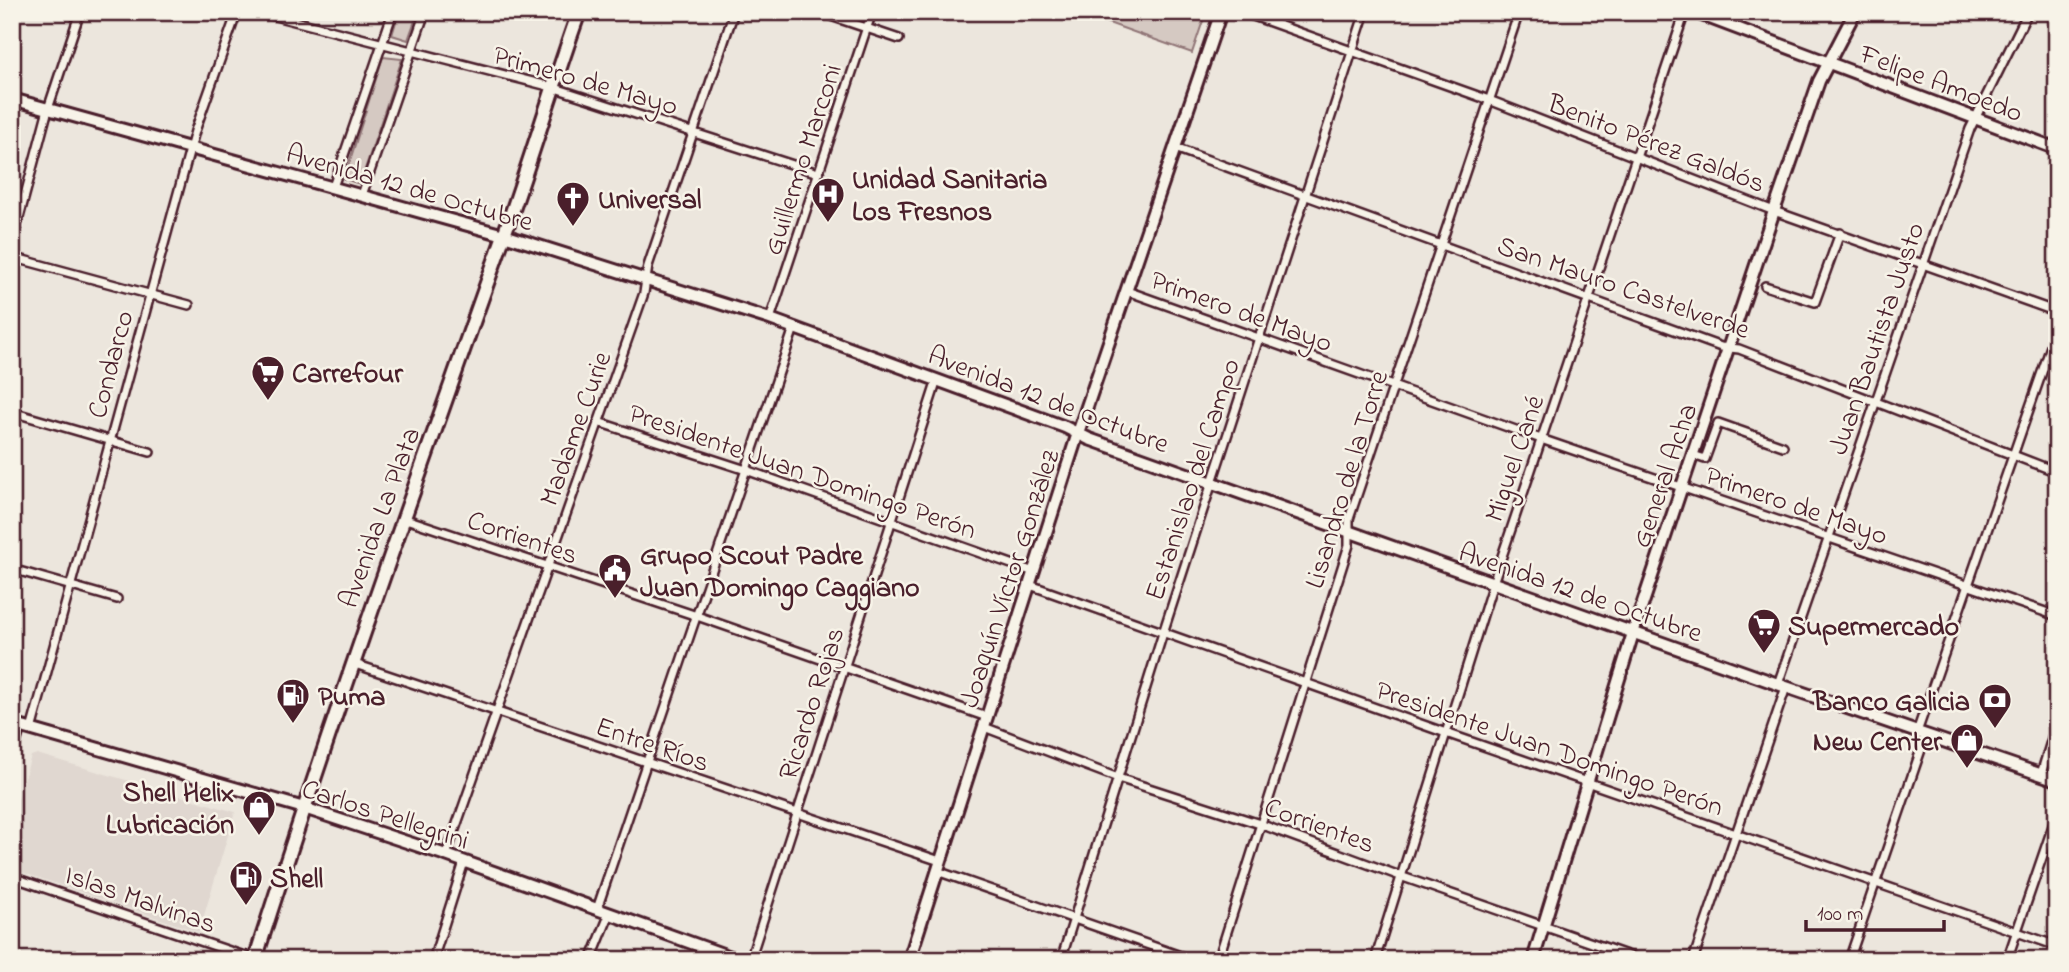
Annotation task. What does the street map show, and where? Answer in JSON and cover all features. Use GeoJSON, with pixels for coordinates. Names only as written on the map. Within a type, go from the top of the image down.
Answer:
{"type":"FeatureCollection","features":[{"type":"Feature","properties":{"kind":"main road","name":"Avenida La Plata"},"geometry":{"type":"LineString","coordinates":[[256,960],[352,663],[504,235],[579,12]]}},
{"type":"Feature","properties":{"kind":"street"},"geometry":{"type":"LineString","coordinates":[[12,244],[48,109],[80,12]]}},
{"type":"Feature","properties":{"kind":"street","name":"Condarco"},"geometry":{"type":"LineString","coordinates":[[12,756],[71,586],[190,147],[237,12]]}},
{"type":"Feature","properties":{"kind":"street","name":"Primero de Mayo"},"geometry":{"type":"LineString","coordinates":[[259,12],[552,87],[818,173]]}},
{"type":"Feature","properties":{"kind":"street"},"geometry":{"type":"LineString","coordinates":[[333,187],[393,12]]}},
{"type":"Feature","properties":{"kind":"street"},"geometry":{"type":"LineString","coordinates":[[362,195],[425,12]]}},
{"type":"Feature","properties":{"kind":"street","name":"Madame Curie"},"geometry":{"type":"LineString","coordinates":[[446,855],[644,293],[734,12]]}},
{"type":"Feature","properties":{"kind":"street"},"geometry":{"type":"LineString","coordinates":[[819,12],[899,39]]}},
{"type":"Feature","properties":{"kind":"street","name":"Guillermo Marconi"},"geometry":{"type":"LineString","coordinates":[[769,320],[872,12]]}},
{"type":"Feature","properties":{"kind":"street","name":"Joaquín Víctor González"},"geometry":{"type":"LineString","coordinates":[[909,960],[1078,433],[1221,12]]}},
{"type":"Feature","properties":{"kind":"street","name":"Benito Pérez Galdós"},"geometry":{"type":"LineString","coordinates":[[1242,12],[1489,100],[1774,211],[2057,312]]}},
{"type":"Feature","properties":{"kind":"street","name":"Estanislao del Campo"},"geometry":{"type":"LineString","coordinates":[[1061,960],[1163,634],[1365,12]]}},
{"type":"Feature","properties":{"kind":"street","name":"Lisandro de la Torre"},"geometry":{"type":"LineString","coordinates":[[1218,960],[1349,545],[1349,519],[1518,12]]}},
{"type":"Feature","properties":{"kind":"street","name":"Miguel Cané"},"geometry":{"type":"LineString","coordinates":[[1375,960],[1493,583],[1685,12]]}},
{"type":"Feature","properties":{"kind":"street","name":"Felipe Amoedo"},"geometry":{"type":"LineString","coordinates":[[1695,12],[2057,149]]}},
{"type":"Feature","properties":{"kind":"street","name":"General Acha"},"geometry":{"type":"LineString","coordinates":[[1533,960],[1633,633],[1774,211],[1819,81],[1855,12]]}},
{"type":"Feature","properties":{"kind":"street","name":"Juan Bautista Justo"},"geometry":{"type":"LineString","coordinates":[[1693,960],[1736,834],[1829,538],[1974,119],[2028,12]]}},
{"type":"Feature","properties":{"kind":"street"},"geometry":{"type":"LineString","coordinates":[[2043,12],[2057,17]]}},
{"type":"Feature","properties":{"kind":"street","name":"Avenida 12 de Octubre"},"geometry":{"type":"LineString","coordinates":[[12,99],[504,235],[794,328],[1349,533],[2057,780]]}},
{"type":"Feature","properties":{"kind":"street","name":"San Mauro Castelverde"},"geometry":{"type":"LineString","coordinates":[[1175,148],[1721,347],[1739,349],[2057,472]]}},
{"type":"Feature","properties":{"kind":"street"},"geometry":{"type":"LineString","coordinates":[[1765,286],[1815,302],[1840,233]]}},
{"type":"Feature","properties":{"kind":"street"},"geometry":{"type":"LineString","coordinates":[[12,257],[189,305]]}},
{"type":"Feature","properties":{"kind":"street","name":"Primero de Mayo"},"geometry":{"type":"LineString","coordinates":[[1127,291],[1541,439],[2057,616]]}},
{"type":"Feature","properties":{"kind":"street"},"geometry":{"type":"LineString","coordinates":[[597,909],[794,328]]}},
{"type":"Feature","properties":{"kind":"street"},"geometry":{"type":"LineString","coordinates":[[1849,960],[1969,585],[2057,329]]}},
{"type":"Feature","properties":{"kind":"street","name":"Ricardo Rojas"},"geometry":{"type":"LineString","coordinates":[[750,960],[937,380]]}},
{"type":"Feature","properties":{"kind":"street"},"geometry":{"type":"LineString","coordinates":[[12,412],[150,452]]}},
{"type":"Feature","properties":{"kind":"street","name":"Presidente Juan Domingo Perón"},"geometry":{"type":"LineString","coordinates":[[598,422],[746,470],[1034,572]]}},
{"type":"Feature","properties":{"kind":"street"},"geometry":{"type":"LineString","coordinates":[[1693,455],[1705,459],[1718,423],[1783,446]]}},
{"type":"Feature","properties":{"kind":"street","name":"Corrientes"},"geometry":{"type":"LineString","coordinates":[[403,518],[843,667],[986,722],[1118,778],[1260,824],[1641,960]]}},
{"type":"Feature","properties":{"kind":"street"},"geometry":{"type":"LineString","coordinates":[[12,569],[117,599]]}},
{"type":"Feature","properties":{"kind":"street","name":"Presidente Juan Domingo Perón"},"geometry":{"type":"LineString","coordinates":[[1030,585],[1163,634],[2057,946]]}},
{"type":"Feature","properties":{"kind":"street","name":"Entre Ríos"},"geometry":{"type":"LineString","coordinates":[[352,663],[796,813],[1074,919],[1192,960]]}},
{"type":"Feature","properties":{"kind":"street"},"geometry":{"type":"LineString","coordinates":[[2041,774],[2057,722]]}},
{"type":"Feature","properties":{"kind":"street","name":"Carlos Pellegrini"},"geometry":{"type":"LineString","coordinates":[[21,727],[304,808],[446,855],[739,960]]}},
{"type":"Feature","properties":{"kind":"street"},"geometry":{"type":"LineString","coordinates":[[2007,960],[2057,814]]}},
{"type":"Feature","properties":{"kind":"street"},"geometry":{"type":"LineString","coordinates":[[433,960],[464,862]]}},
{"type":"Feature","properties":{"kind":"street","name":"Islas Malvinas"},"geometry":{"type":"LineString","coordinates":[[12,877],[256,960]]}},
{"type":"Feature","properties":{"kind":"street"},"geometry":{"type":"LineString","coordinates":[[591,960],[610,913]]}},
{"type":"Feature","properties":{"kind":"shaded area"},"geometry":{"type":"Polygon","coordinates":[[[399,12],[418,12],[408,40],[392,35],[399,12]]]}},
{"type":"Feature","properties":{"kind":"shaded area"},"geometry":{"type":"Polygon","coordinates":[[[1078,12],[1206,12],[1192,53],[1078,12]]]}},
{"type":"Feature","properties":{"kind":"shaded area"},"geometry":{"type":"Polygon","coordinates":[[[383,57],[402,59],[360,184],[344,179],[383,57]]]}},
{"type":"Feature","properties":{"kind":"shaded area"},"geometry":{"type":"Polygon","coordinates":[[[37,754],[235,812],[199,932],[12,869],[12,819],[31,756],[37,754]]]}},
{"type":"Feature","properties":{"kind":"place","name":"Unidad Sanitaria Los Fresnos"},"geometry":{"type":"Point","coordinates":[828,224]}},
{"type":"Feature","properties":{"kind":"place","name":"Universal"},"geometry":{"type":"Point","coordinates":[573,228]}},
{"type":"Feature","properties":{"kind":"place","name":"Carrefour"},"geometry":{"type":"Point","coordinates":[268,402]}},
{"type":"Feature","properties":{"kind":"place","name":"Grupo Scout Padre Juan Domingo Caggiano"},"geometry":{"type":"Point","coordinates":[615,600]}},
{"type":"Feature","properties":{"kind":"place","name":"Supermercado"},"geometry":{"type":"Point","coordinates":[1764,655]}},
{"type":"Feature","properties":{"kind":"place","name":"Puma"},"geometry":{"type":"Point","coordinates":[293,725]}},
{"type":"Feature","properties":{"kind":"place","name":"Banco Galicia"},"geometry":{"type":"Point","coordinates":[1995,730]}},
{"type":"Feature","properties":{"kind":"place","name":"New Center"},"geometry":{"type":"Point","coordinates":[1967,770]}},
{"type":"Feature","properties":{"kind":"place","name":"Shell Helix Lubricación"},"geometry":{"type":"Point","coordinates":[259,837]}},
{"type":"Feature","properties":{"kind":"place","name":"Shell"},"geometry":{"type":"Point","coordinates":[246,907]}}]}
